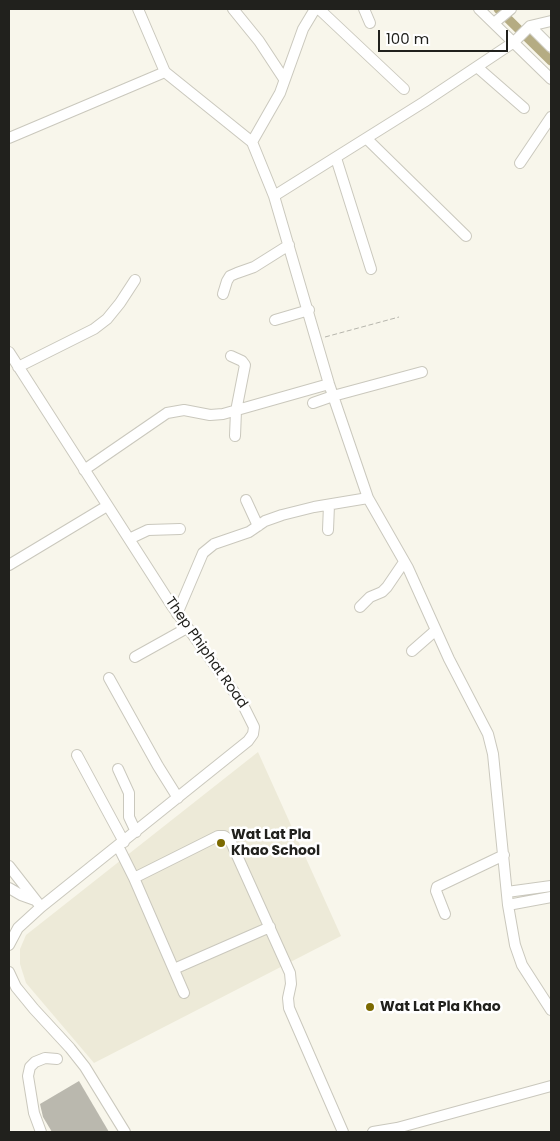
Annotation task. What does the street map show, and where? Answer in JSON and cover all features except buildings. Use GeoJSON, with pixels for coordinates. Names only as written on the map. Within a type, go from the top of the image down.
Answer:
{"type":"FeatureCollection","features":[{"type":"Feature","properties":{"kind":"street"},"geometry":{"type":"LineString","coordinates":[[138,9],[165,72],[252,142],[274,196],[333,396],[368,498],[404,562],[488,734],[493,754],[508,905],[515,945],[522,965],[551,1010]]}},
{"type":"Feature","properties":{"kind":"street"},"geometry":{"type":"LineString","coordinates":[[252,142],[274,107],[303,29],[315,9]]}},
{"type":"Feature","properties":{"kind":"street"},"geometry":{"type":"LineString","coordinates":[[319,9],[404,89]]}},
{"type":"Feature","properties":{"kind":"street"},"geometry":{"type":"LineString","coordinates":[[364,9],[370,23]]}},
{"type":"Feature","properties":{"kind":"street"},"geometry":{"type":"LineString","coordinates":[[479,9],[498,20],[551,79]]}},
{"type":"Feature","properties":{"kind":"street"},"geometry":{"type":"LineString","coordinates":[[498,20],[511,9]]}},
{"type":"Feature","properties":{"kind":"street"},"geometry":{"type":"LineString","coordinates":[[237,11],[284,79]]}},
{"type":"Feature","properties":{"kind":"street"},"geometry":{"type":"LineString","coordinates":[[274,196],[367,139],[477,67],[515,40],[529,27],[551,21]]}},
{"type":"Feature","properties":{"kind":"street"},"geometry":{"type":"LineString","coordinates":[[529,27],[551,47]]}},
{"type":"Feature","properties":{"kind":"street"},"geometry":{"type":"LineString","coordinates":[[477,67],[524,108]]}},
{"type":"Feature","properties":{"kind":"street"},"geometry":{"type":"LineString","coordinates":[[9,138],[165,72]]}},
{"type":"Feature","properties":{"kind":"street"},"geometry":{"type":"LineString","coordinates":[[520,163],[551,117]]}},
{"type":"Feature","properties":{"kind":"street"},"geometry":{"type":"LineString","coordinates":[[367,139],[466,236]]}},
{"type":"Feature","properties":{"kind":"street"},"geometry":{"type":"LineString","coordinates":[[336,158],[371,269]]}},
{"type":"Feature","properties":{"kind":"street"},"geometry":{"type":"LineString","coordinates":[[223,294],[230,276],[236,272],[254,268],[289,245]]}},
{"type":"Feature","properties":{"kind":"street"},"geometry":{"type":"LineString","coordinates":[[18,366],[94,329],[116,309],[135,280]]}},
{"type":"Feature","properties":{"kind":"street"},"geometry":{"type":"LineString","coordinates":[[275,320],[309,310]]}},
{"type":"Feature","properties":{"kind":"street","name":"Thep Phiphat Road"},"geometry":{"type":"LineString","coordinates":[[9,352],[187,628],[242,703],[254,727],[253,734],[248,741],[121,844],[38,903],[18,928],[9,945]]}},
{"type":"Feature","properties":{"kind":"street"},"geometry":{"type":"LineString","coordinates":[[231,356],[242,360],[245,365],[236,411],[235,436]]}},
{"type":"Feature","properties":{"kind":"street"},"geometry":{"type":"LineString","coordinates":[[313,404],[333,396],[422,372]]}},
{"type":"Feature","properties":{"kind":"street"},"geometry":{"type":"LineString","coordinates":[[84,470],[166,414],[184,410],[210,415],[224,414],[330,384]]}},
{"type":"Feature","properties":{"kind":"street"},"geometry":{"type":"LineString","coordinates":[[178,614],[203,553],[214,544],[249,532],[265,521],[282,515],[368,498]]}},
{"type":"Feature","properties":{"kind":"street"},"geometry":{"type":"LineString","coordinates":[[246,500],[258,526]]}},
{"type":"Feature","properties":{"kind":"street"},"geometry":{"type":"LineString","coordinates":[[328,505],[328,530]]}},
{"type":"Feature","properties":{"kind":"street"},"geometry":{"type":"LineString","coordinates":[[9,564],[107,506]]}},
{"type":"Feature","properties":{"kind":"street"},"geometry":{"type":"LineString","coordinates":[[129,539],[148,530],[180,529]]}},
{"type":"Feature","properties":{"kind":"street"},"geometry":{"type":"LineString","coordinates":[[360,607],[370,597],[387,588],[404,562]]}},
{"type":"Feature","properties":{"kind":"street"},"geometry":{"type":"LineString","coordinates":[[135,657],[187,628]]}},
{"type":"Feature","properties":{"kind":"street"},"geometry":{"type":"LineString","coordinates":[[412,651],[436,630]]}},
{"type":"Feature","properties":{"kind":"street"},"geometry":{"type":"LineString","coordinates":[[109,678],[178,798]]}},
{"type":"Feature","properties":{"kind":"street"},"geometry":{"type":"LineString","coordinates":[[77,755],[121,844],[184,993]]}},
{"type":"Feature","properties":{"kind":"street"},"geometry":{"type":"LineString","coordinates":[[118,769],[129,793],[129,817],[136,832]]}},
{"type":"Feature","properties":{"kind":"street"},"geometry":{"type":"LineString","coordinates":[[134,878],[218,836],[224,836],[230,840],[290,974],[289,1008],[343,1132]]}},
{"type":"Feature","properties":{"kind":"street"},"geometry":{"type":"LineString","coordinates":[[445,914],[436,891],[437,887],[504,855]]}},
{"type":"Feature","properties":{"kind":"street"},"geometry":{"type":"LineString","coordinates":[[9,866],[38,903]]}},
{"type":"Feature","properties":{"kind":"street"},"geometry":{"type":"LineString","coordinates":[[507,892],[551,886]]}},
{"type":"Feature","properties":{"kind":"street"},"geometry":{"type":"LineString","coordinates":[[9,888],[21,896],[38,903]]}},
{"type":"Feature","properties":{"kind":"street"},"geometry":{"type":"LineString","coordinates":[[508,905],[551,897]]}},
{"type":"Feature","properties":{"kind":"street"},"geometry":{"type":"LineString","coordinates":[[174,969],[270,927]]}},
{"type":"Feature","properties":{"kind":"street"},"geometry":{"type":"LineString","coordinates":[[9,972],[16,987],[70,1048],[84,1067],[124,1132]]}},
{"type":"Feature","properties":{"kind":"street"},"geometry":{"type":"LineString","coordinates":[[41,1132],[34,1114],[28,1076],[30,1068],[35,1062],[45,1058],[57,1059]]}},
{"type":"Feature","properties":{"kind":"street"},"geometry":{"type":"LineString","coordinates":[[373,1132],[398,1130],[551,1086]]}},
{"type":"Feature","properties":{"kind":"path"},"geometry":{"type":"LineString","coordinates":[[317,339],[399,317]]}},
{"type":"Feature","properties":{"kind":"shaded area","name":"Wat Lat Pla Khao School"},"geometry":{"type":"Polygon","coordinates":[[[258,752],[341,936],[94,1063],[26,983],[20,964],[20,949],[26,935],[258,752]]]}},
{"type":"Feature","properties":{"kind":"waterway"},"geometry":{"type":"LineString","coordinates":[[498,9],[551,61]]}},
{"type":"Feature","properties":{"kind":"place","name":"Wat Lat Pla Khao School"},"geometry":{"type":"Point","coordinates":[221,843]}},
{"type":"Feature","properties":{"kind":"place","name":"Wat Lat Pla Khao"},"geometry":{"type":"Point","coordinates":[370,1007]}}]}
